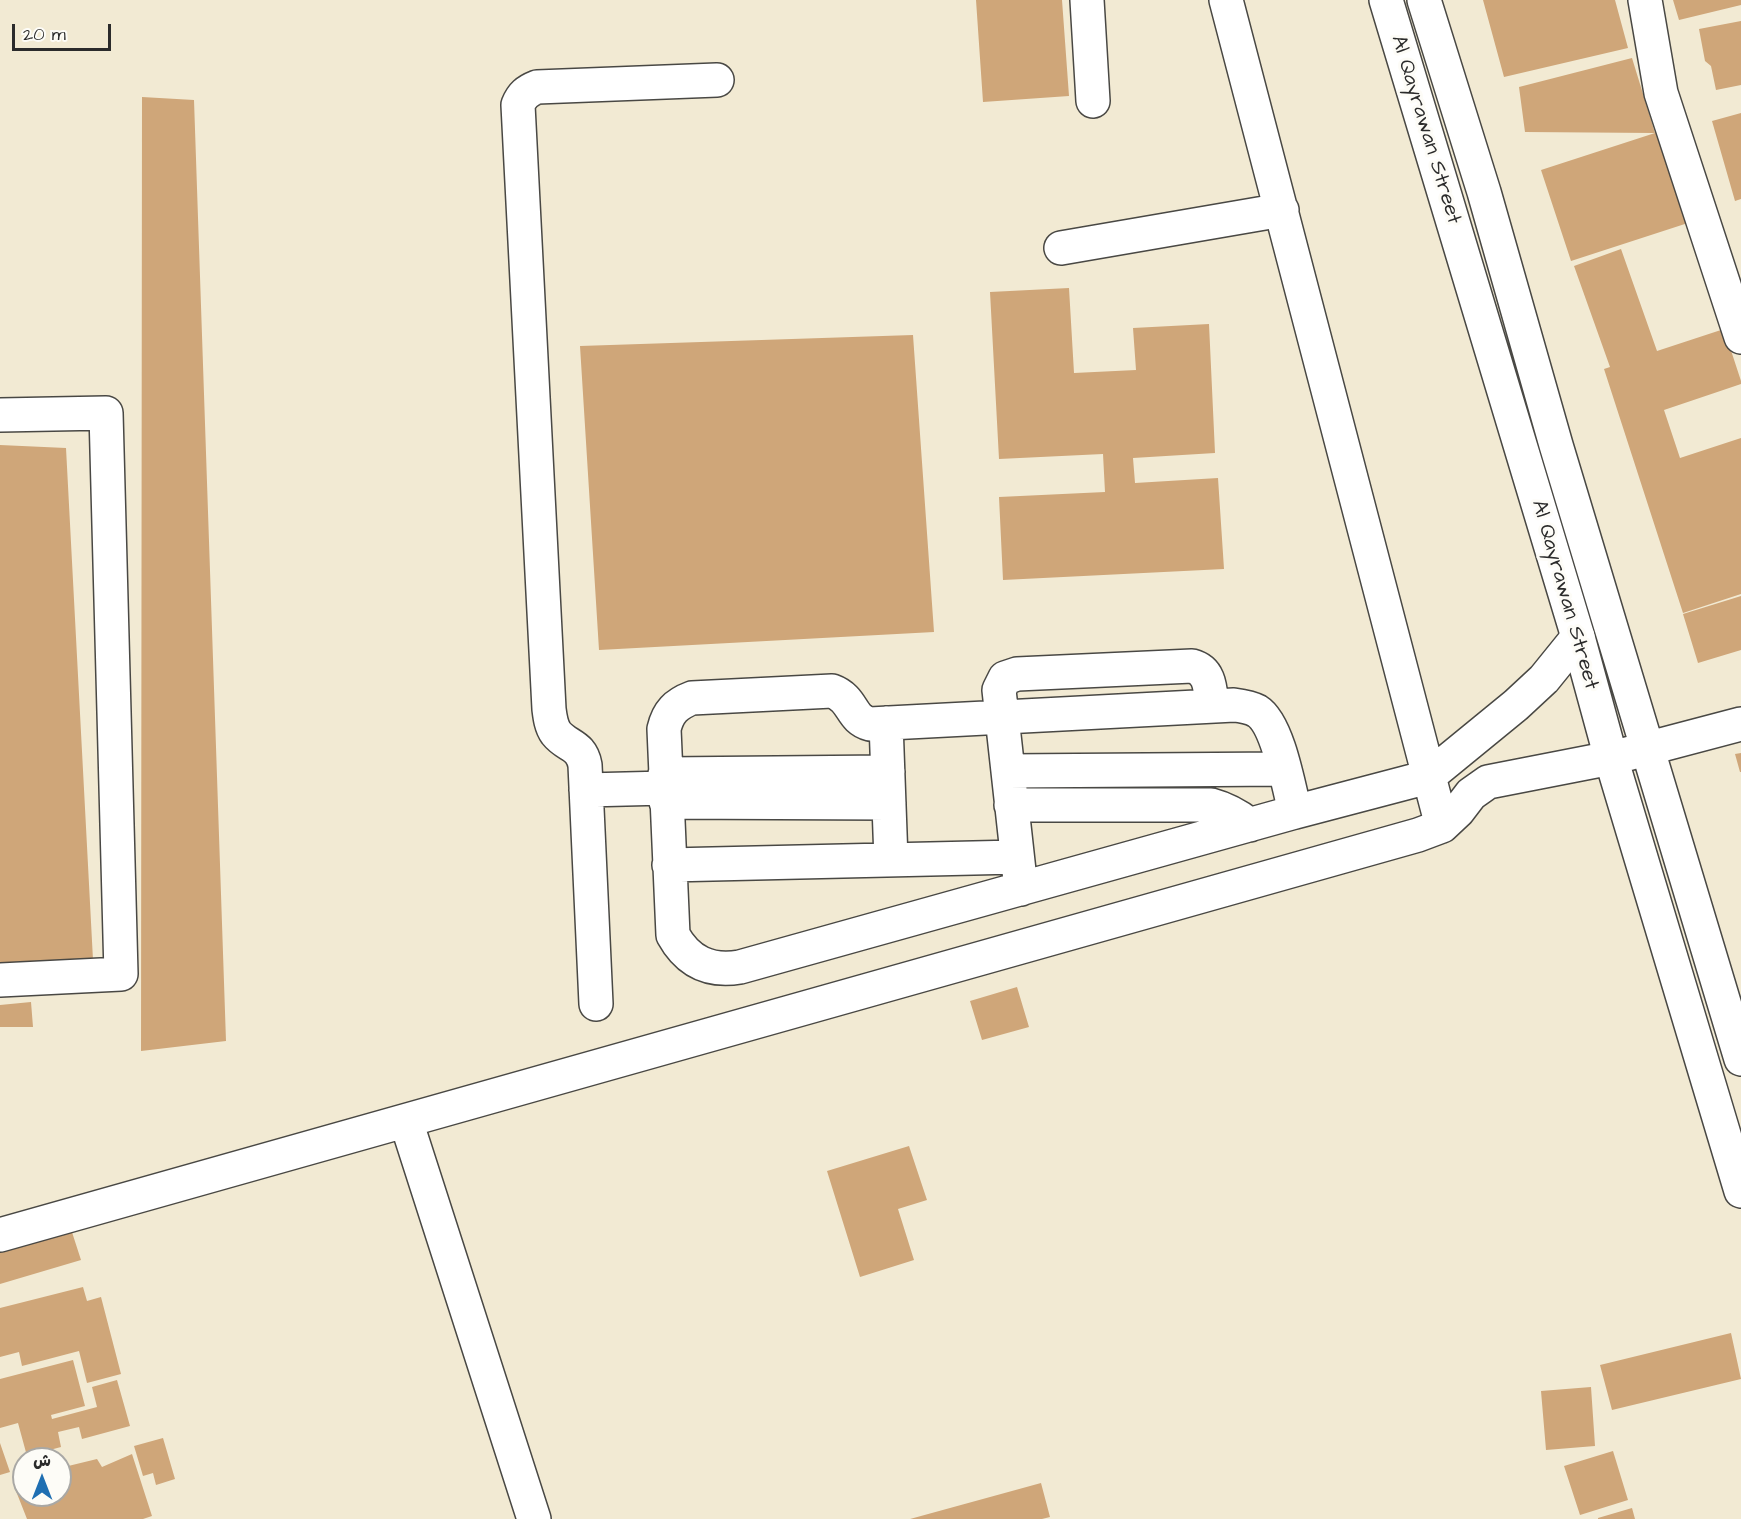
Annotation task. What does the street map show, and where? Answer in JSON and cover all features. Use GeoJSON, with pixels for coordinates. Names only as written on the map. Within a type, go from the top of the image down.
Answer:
{"type":"FeatureCollection","features":[{"type":"Feature","properties":{"kind":"street"},"geometry":{"type":"LineString","coordinates":[[1087,0],[1093,101]]}},
{"type":"Feature","properties":{"kind":"street"},"geometry":{"type":"LineString","coordinates":[[1226,0],[1442,826]]}},
{"type":"Feature","properties":{"kind":"street","name":"Al Qayrawan Street"},"geometry":{"type":"LineString","coordinates":[[1386,0],[1578,637],[1611,758],[1741,1191]]}},
{"type":"Feature","properties":{"kind":"street","name":"Al Qayrawan Street"},"geometry":{"type":"LineString","coordinates":[[1424,0],[1484,192],[1556,445],[1741,1059]]}},
{"type":"Feature","properties":{"kind":"street"},"geometry":{"type":"LineString","coordinates":[[1645,0],[1661,93],[1741,337]]}},
{"type":"Feature","properties":{"kind":"street"},"geometry":{"type":"LineString","coordinates":[[596,1004],[583,758],[573,745],[556,733],[549,709],[518,105],[528,90],[537,87],[717,80]]}},
{"type":"Feature","properties":{"kind":"street"},"geometry":{"type":"LineString","coordinates":[[1061,248],[1282,210]]}},
{"type":"Feature","properties":{"kind":"street"},"geometry":{"type":"LineString","coordinates":[[0,415],[106,413],[122,974],[0,980]]}},
{"type":"Feature","properties":{"kind":"street"},"geometry":{"type":"LineString","coordinates":[[1008,771],[1289,791],[1425,767],[1516,705],[1544,679],[1578,637]]}},
{"type":"Feature","properties":{"kind":"street"},"geometry":{"type":"LineString","coordinates":[[1021,889],[999,690],[1005,678],[1017,674],[1192,666],[1203,670],[1206,674],[1212,706]]}},
{"type":"Feature","properties":{"kind":"street"},"geometry":{"type":"LineString","coordinates":[[832,691],[846,698],[857,718],[863,722],[886,723],[1246,706],[1257,711],[1271,728],[1289,791],[1250,825],[740,967],[725,969],[710,967],[695,961],[686,954],[673,934],[664,729],[666,718],[673,709],[693,698],[832,691]]}},
{"type":"Feature","properties":{"kind":"street"},"geometry":{"type":"LineString","coordinates":[[886,723],[891,860]]}},
{"type":"Feature","properties":{"kind":"street"},"geometry":{"type":"LineString","coordinates":[[0,1235],[1407,838],[1442,826],[1471,794],[1488,782],[1611,758],[1741,724]]}},
{"type":"Feature","properties":{"kind":"street"},"geometry":{"type":"LineString","coordinates":[[586,790],[889,788]]}},
{"type":"Feature","properties":{"kind":"street"},"geometry":{"type":"LineString","coordinates":[[1011,805],[1211,805],[1238,816],[1250,825]]}},
{"type":"Feature","properties":{"kind":"street"},"geometry":{"type":"LineString","coordinates":[[669,865],[1017,857]]}},
{"type":"Feature","properties":{"kind":"street"},"geometry":{"type":"LineString","coordinates":[[406,1121],[534,1519]]}},
{"type":"Feature","properties":{"kind":"building"},"geometry":{"type":"Polygon","coordinates":[[[976,0],[1062,0],[1069,96],[983,102],[976,0]]]}},
{"type":"Feature","properties":{"kind":"building"},"geometry":{"type":"Polygon","coordinates":[[[1483,0],[1615,0],[1628,48],[1504,77],[1483,0]]]}},
{"type":"Feature","properties":{"kind":"building"},"geometry":{"type":"Polygon","coordinates":[[[1673,0],[1741,0],[1741,5],[1679,20],[1673,0]]]}},
{"type":"Feature","properties":{"kind":"building"},"geometry":{"type":"Polygon","coordinates":[[[1741,21],[1741,85],[1716,90],[1711,66],[1705,61],[1699,29],[1741,21]]]}},
{"type":"Feature","properties":{"kind":"building"},"geometry":{"type":"Polygon","coordinates":[[[1632,58],[1655,133],[1525,132],[1519,87],[1632,58]]]}},
{"type":"Feature","properties":{"kind":"building"},"geometry":{"type":"Polygon","coordinates":[[[142,97],[194,100],[226,1041],[141,1051],[142,97]]]}},
{"type":"Feature","properties":{"kind":"building"},"geometry":{"type":"Polygon","coordinates":[[[1741,113],[1741,199],[1735,201],[1712,121],[1741,113]]]}},
{"type":"Feature","properties":{"kind":"building"},"geometry":{"type":"Polygon","coordinates":[[[1661,131],[1691,222],[1571,261],[1541,170],[1661,131]]]}},
{"type":"Feature","properties":{"kind":"building"},"geometry":{"type":"Polygon","coordinates":[[[1621,249],[1657,351],[1724,329],[1741,381],[1741,384],[1664,410],[1680,458],[1741,438],[1741,594],[1683,613],[1604,369],[1610,367],[1574,266],[1621,249]]]}},
{"type":"Feature","properties":{"kind":"building"},"geometry":{"type":"Polygon","coordinates":[[[1069,288],[1074,373],[1136,370],[1133,328],[1209,324],[1215,453],[1133,458],[1135,483],[1218,478],[1224,569],[1003,580],[999,497],[1105,492],[1103,454],[999,459],[990,292],[1069,288]]]}},
{"type":"Feature","properties":{"kind":"building"},"geometry":{"type":"Polygon","coordinates":[[[913,335],[934,632],[599,650],[580,346],[913,335]]]}},
{"type":"Feature","properties":{"kind":"building"},"geometry":{"type":"Polygon","coordinates":[[[0,445],[66,448],[93,960],[0,963],[0,445]]]}},
{"type":"Feature","properties":{"kind":"building"},"geometry":{"type":"Polygon","coordinates":[[[1741,596],[1741,650],[1698,663],[1683,614],[1741,596]]]}},
{"type":"Feature","properties":{"kind":"building"},"geometry":{"type":"Polygon","coordinates":[[[1741,753],[1741,772],[1740,772],[1735,754],[1741,753]]]}},
{"type":"Feature","properties":{"kind":"building"},"geometry":{"type":"Polygon","coordinates":[[[1017,987],[1029,1027],[982,1040],[970,1001],[1017,987]]]}},
{"type":"Feature","properties":{"kind":"building"},"geometry":{"type":"Polygon","coordinates":[[[31,1002],[33,1027],[0,1027],[0,1005],[31,1002]]]}},
{"type":"Feature","properties":{"kind":"building"},"geometry":{"type":"Polygon","coordinates":[[[909,1146],[927,1200],[898,1209],[914,1260],[860,1277],[827,1171],[909,1146]]]}},
{"type":"Feature","properties":{"kind":"building"},"geometry":{"type":"Polygon","coordinates":[[[70,1226],[81,1260],[0,1284],[0,1247],[70,1226]]]}},
{"type":"Feature","properties":{"kind":"building"},"geometry":{"type":"Polygon","coordinates":[[[83,1287],[87,1301],[101,1297],[121,1374],[87,1383],[79,1351],[22,1366],[19,1352],[0,1357],[0,1308],[83,1287]]]}},
{"type":"Feature","properties":{"kind":"building"},"geometry":{"type":"Polygon","coordinates":[[[1731,1333],[1741,1379],[1612,1410],[1600,1365],[1731,1333]]]}},
{"type":"Feature","properties":{"kind":"building"},"geometry":{"type":"Polygon","coordinates":[[[73,1360],[85,1406],[51,1415],[52,1419],[97,1407],[92,1387],[117,1380],[130,1426],[82,1439],[79,1427],[58,1432],[61,1447],[25,1447],[18,1423],[0,1428],[0,1379],[73,1360]]]}},
{"type":"Feature","properties":{"kind":"building"},"geometry":{"type":"Polygon","coordinates":[[[1591,1387],[1595,1446],[1546,1450],[1541,1391],[1591,1387]]]}},
{"type":"Feature","properties":{"kind":"building"},"geometry":{"type":"Polygon","coordinates":[[[163,1438],[175,1479],[156,1485],[153,1473],[143,1476],[134,1446],[163,1438]]]}},
{"type":"Feature","properties":{"kind":"building"},"geometry":{"type":"Polygon","coordinates":[[[0,1443],[10,1472],[0,1475],[0,1443]]]}},
{"type":"Feature","properties":{"kind":"building"},"geometry":{"type":"Polygon","coordinates":[[[1613,1451],[1628,1500],[1580,1515],[1564,1466],[1613,1451]]]}},
{"type":"Feature","properties":{"kind":"building"},"geometry":{"type":"Polygon","coordinates":[[[132,1454],[152,1516],[143,1519],[27,1519],[22,1507],[72,1507],[72,1465],[97,1459],[102,1467],[132,1454]]]}},
{"type":"Feature","properties":{"kind":"building"},"geometry":{"type":"Polygon","coordinates":[[[1041,1483],[1050,1517],[1042,1519],[910,1519],[1041,1483]]]}},
{"type":"Feature","properties":{"kind":"building"},"geometry":{"type":"Polygon","coordinates":[[[1632,1508],[1635,1519],[1598,1519],[1598,1518],[1632,1508]]]}}]}
